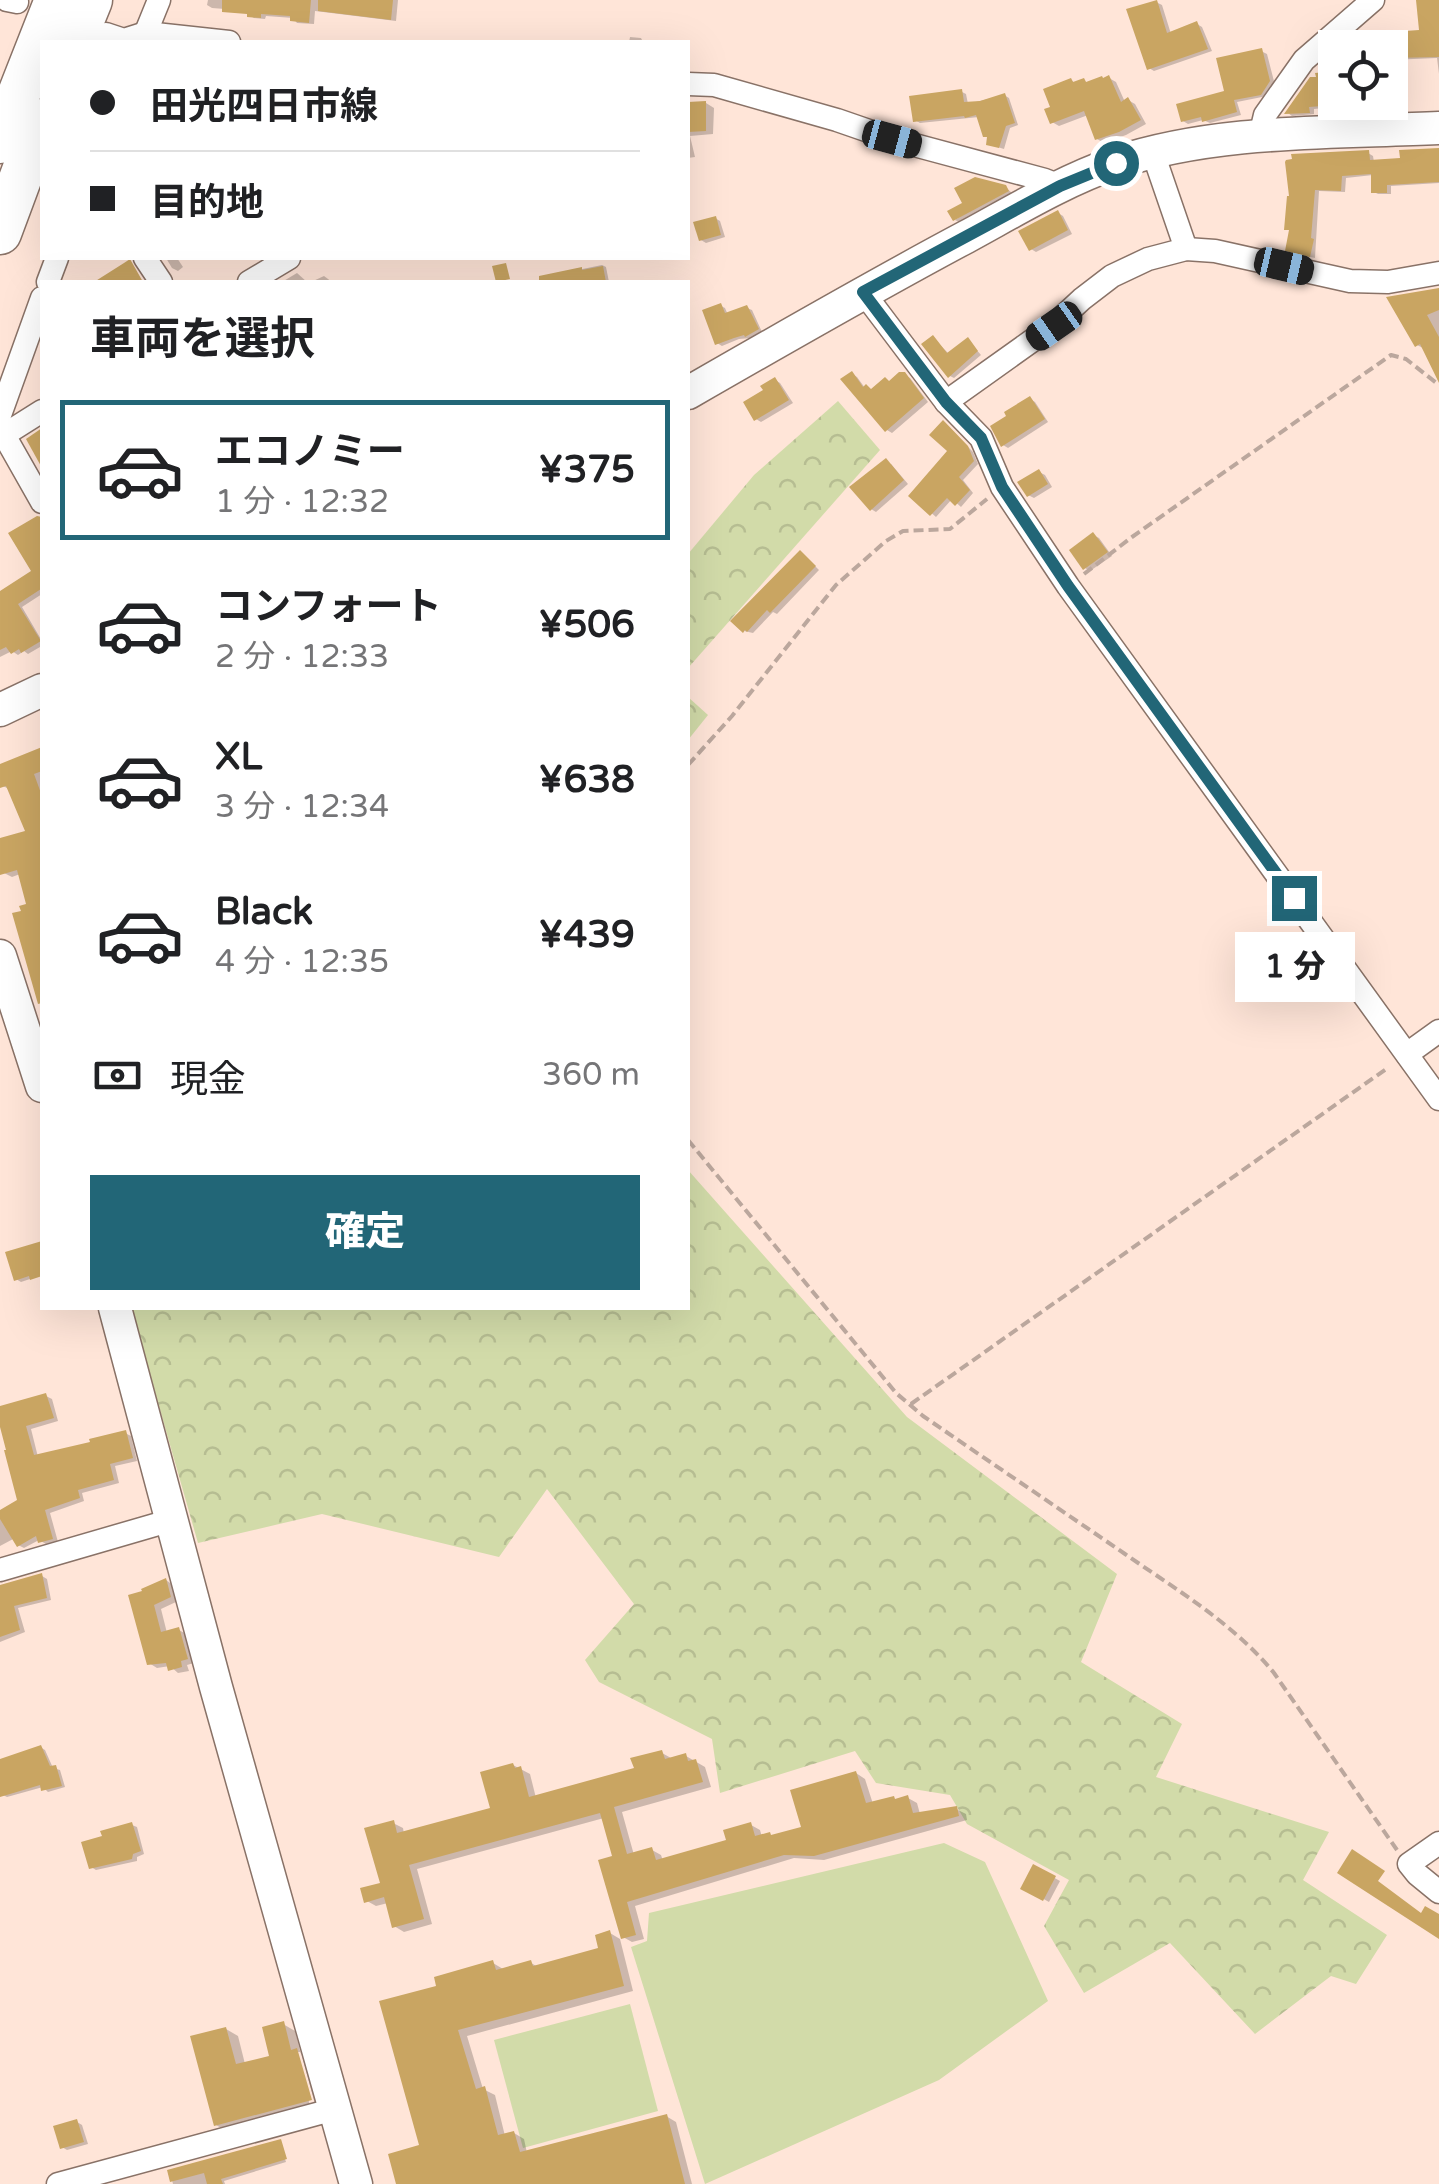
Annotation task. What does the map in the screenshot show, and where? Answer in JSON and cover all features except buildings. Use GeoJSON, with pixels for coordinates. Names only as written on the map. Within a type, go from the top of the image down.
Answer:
{"type":"FeatureCollection","features":[{"type":"Feature","properties":{"kind":"highway"},"geometry":{"type":"LineString","coordinates":[[0,142],[27,1]]}},
{"type":"Feature","properties":{"kind":"highway"},"geometry":{"type":"LineString","coordinates":[[0,233],[40,125]]}},
{"type":"Feature","properties":{"kind":"street"},"geometry":{"type":"LineString","coordinates":[[144,38],[159,0]]}},
{"type":"Feature","properties":{"kind":"street"},"geometry":{"type":"LineString","coordinates":[[1260,136],[1265,115],[1304,60],[1372,0]]}},
{"type":"Feature","properties":{"kind":"street"},"geometry":{"type":"LineString","coordinates":[[90,26],[124,40],[186,40]]}},
{"type":"Feature","properties":{"kind":"street"},"geometry":{"type":"LineString","coordinates":[[690,84],[714,86],[1060,186]]}},
{"type":"Feature","properties":{"kind":"street"},"geometry":{"type":"LineString","coordinates":[[690,392],[863,292],[1060,186],[1116,163],[1196,144],[1260,136],[1439,128]]}},
{"type":"Feature","properties":{"kind":"street"},"geometry":{"type":"LineString","coordinates":[[1153,153],[1186,249]]}},
{"type":"Feature","properties":{"kind":"street"},"geometry":{"type":"LineString","coordinates":[[946,402],[1054,326],[1112,276],[1148,259],[1186,249],[1215,251],[1350,281],[1388,282],[1439,273]]}},
{"type":"Feature","properties":{"kind":"street"},"geometry":{"type":"LineString","coordinates":[[252,280],[287,260]]}},
{"type":"Feature","properties":{"kind":"street"},"geometry":{"type":"LineString","coordinates":[[863,292],[946,402],[981,438],[1002,487],[1068,586],[1439,1099]]}},
{"type":"Feature","properties":{"kind":"street"},"geometry":{"type":"LineString","coordinates":[[40,304],[1,428],[40,498]]}},
{"type":"Feature","properties":{"kind":"street"},"geometry":{"type":"LineString","coordinates":[[1,428],[40,412]]}},
{"type":"Feature","properties":{"kind":"street"},"geometry":{"type":"LineString","coordinates":[[0,710],[40,691]]}},
{"type":"Feature","properties":{"kind":"street"},"geometry":{"type":"LineString","coordinates":[[0,956],[40,1080]]}},
{"type":"Feature","properties":{"kind":"street"},"geometry":{"type":"LineString","coordinates":[[1407,1054],[1439,1031]]}},
{"type":"Feature","properties":{"kind":"street"},"geometry":{"type":"LineString","coordinates":[[116,1310],[356,2184]]}},
{"type":"Feature","properties":{"kind":"street"},"geometry":{"type":"LineString","coordinates":[[0,1570],[172,1520]]}},
{"type":"Feature","properties":{"kind":"street"},"geometry":{"type":"LineString","coordinates":[[1439,1843],[1410,1864],[1439,1892]]}},
{"type":"Feature","properties":{"kind":"street"},"geometry":{"type":"LineString","coordinates":[[58,2184],[335,2109]]}},
{"type":"Feature","properties":{"kind":"path"},"geometry":{"type":"LineString","coordinates":[[1068,586],[1132,536],[1391,355],[1406,359],[1439,385]]}},
{"type":"Feature","properties":{"kind":"path"},"geometry":{"type":"LineString","coordinates":[[690,763],[836,585],[886,540],[902,530],[950,530],[1002,487]]}},
{"type":"Feature","properties":{"kind":"path"},"geometry":{"type":"LineString","coordinates":[[911,1404],[1407,1054]]}},
{"type":"Feature","properties":{"kind":"path"},"geometry":{"type":"LineString","coordinates":[[690,1142],[896,1394],[1238,1634],[1274,1673],[1396,1850],[1410,1864]]}},
{"type":"Feature","properties":{"kind":"green space"},"geometry":{"type":"Polygon","coordinates":[[[838,401],[880,450],[690,666],[690,552],[754,475],[838,401]]]}},
{"type":"Feature","properties":{"kind":"green space"},"geometry":{"type":"Polygon","coordinates":[[[690,699],[708,715],[690,738],[690,699]]]}},
{"type":"Feature","properties":{"kind":"green space"},"geometry":{"type":"Polygon","coordinates":[[[690,1172],[907,1417],[1117,1574],[1081,1662],[1182,1724],[1156,1777],[1329,1832],[1303,1880],[1387,1935],[1356,1984],[1331,1976],[1255,2034],[1170,1943],[1084,1993],[1044,1926],[1069,1880],[967,1824],[950,1795],[876,1783],[855,1751],[720,1793],[712,1739],[599,1682],[585,1660],[634,1604],[547,1489],[499,1557],[322,1514],[198,1543],[132,1310],[690,1310],[690,1172]]]}},
{"type":"Feature","properties":{"kind":"green space"},"geometry":{"type":"Polygon","coordinates":[[[944,1843],[985,1862],[1048,2001],[939,2080],[705,2184],[631,1947],[647,1941],[649,1913],[944,1843]]]}},
{"type":"Feature","properties":{"kind":"green space"},"geometry":{"type":"Polygon","coordinates":[[[630,2004],[658,2111],[523,2148],[494,2040],[630,2004]]]}},
{"type":"Feature","properties":{"kind":"route"},"geometry":{"type":"LineString","coordinates":[[1116,163],[1060,186],[863,292],[946,402],[981,438],[1002,487],[1068,586],[1294,898]]}}]}
